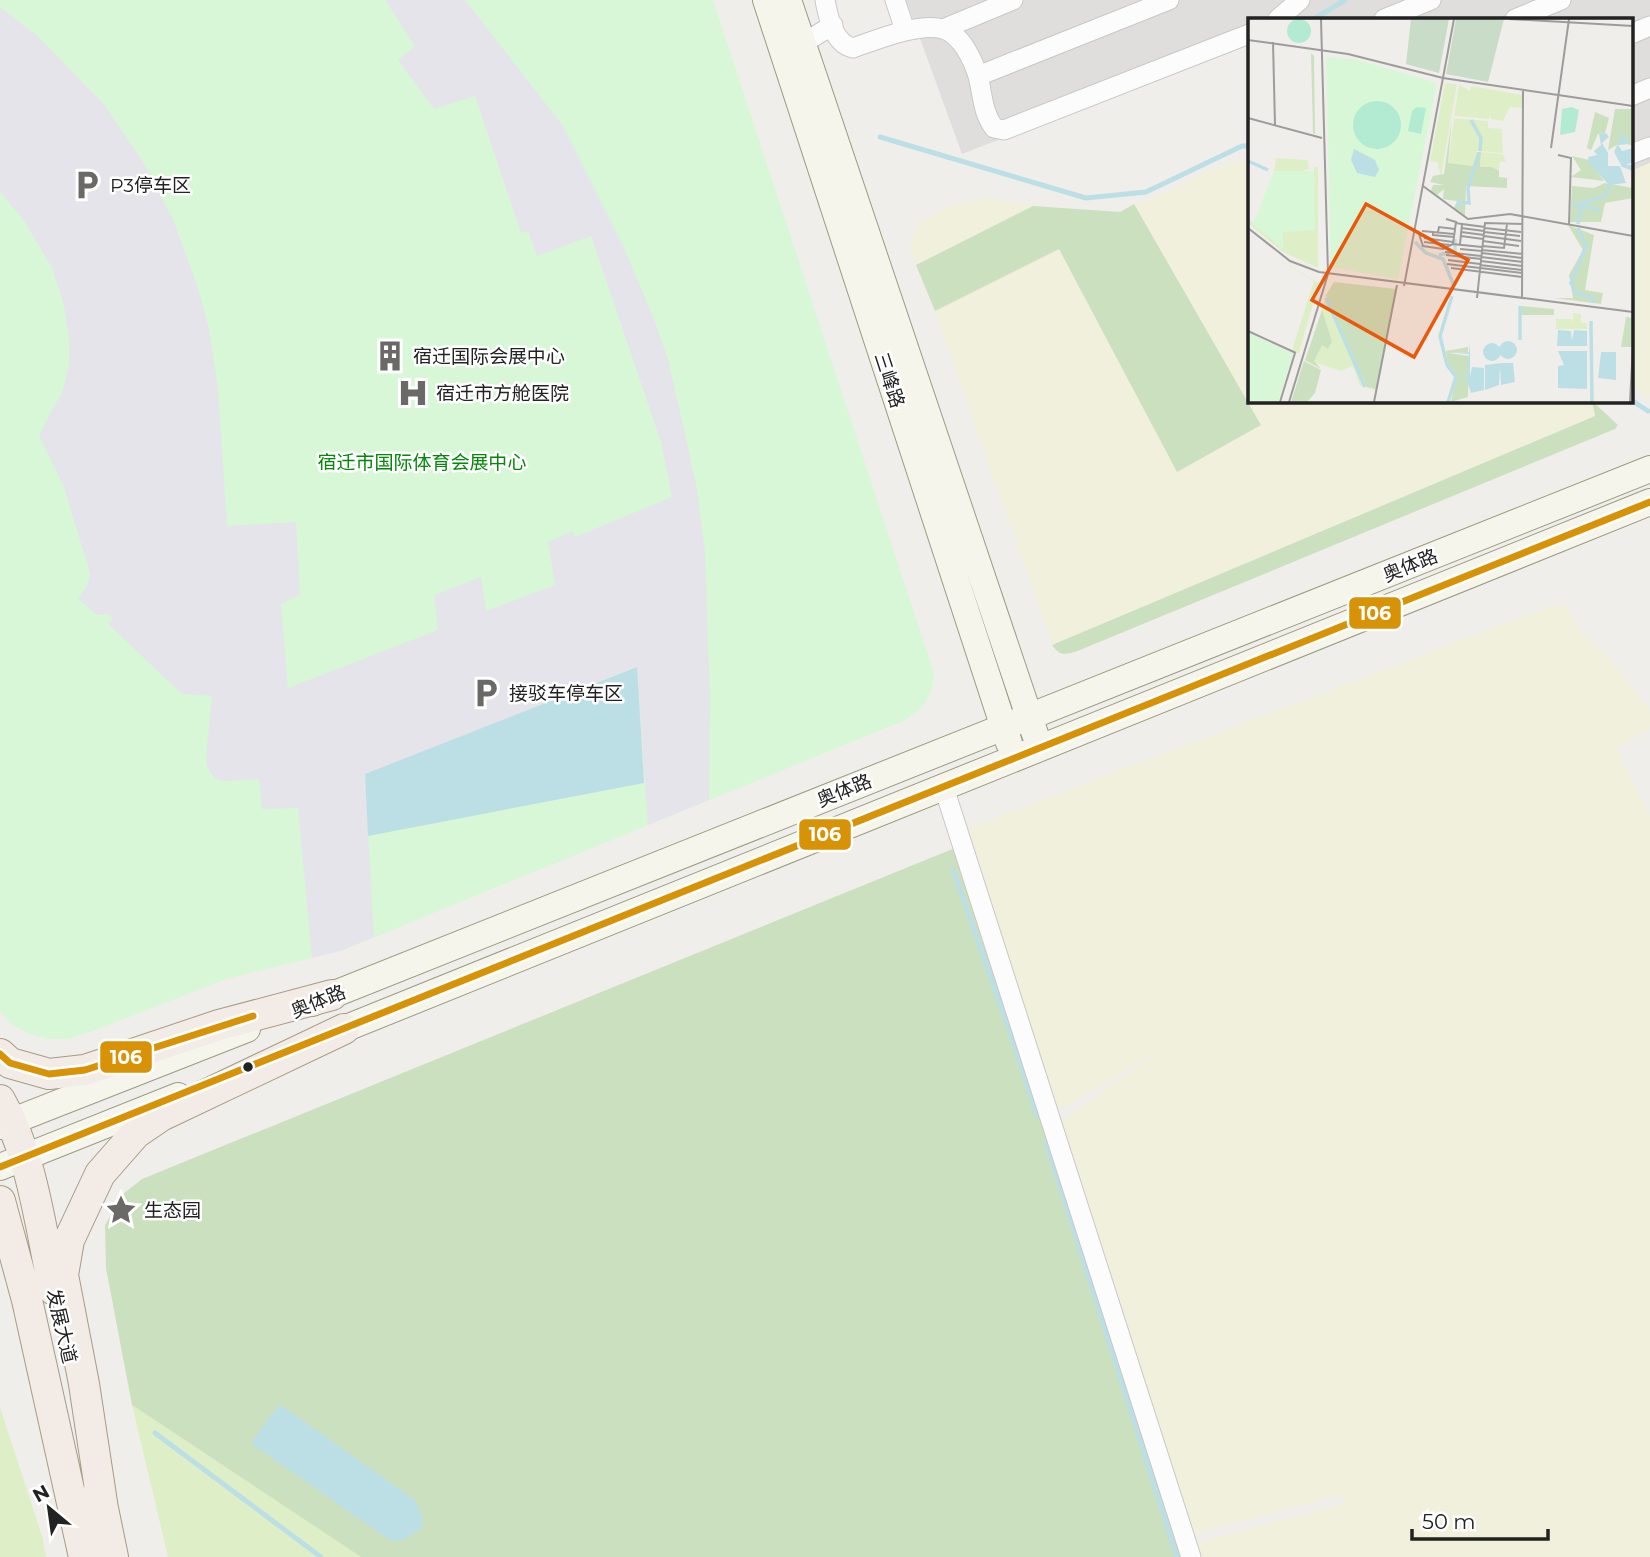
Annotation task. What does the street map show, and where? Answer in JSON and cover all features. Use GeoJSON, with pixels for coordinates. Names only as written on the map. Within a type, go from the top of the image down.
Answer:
{"type":"FeatureCollection","features":[{"type":"Feature","properties":{"kind":"main road","name":"三峰路"},"geometry":{"type":"LineString","coordinates":[[766,0],[793,49],[1040,749]]}},
{"type":"Feature","properties":{"kind":"main road","name":"三峰路"},"geometry":{"type":"LineString","coordinates":[[788,0],[793,49],[1014,759]]}},
{"type":"Feature","properties":{"kind":"main road","name":"奥体路"},"geometry":{"type":"LineString","coordinates":[[4,1116],[332,995],[1650,469]]}},
{"type":"Feature","properties":{"kind":"main road","name":"奥体路"},"geometry":{"type":"LineString","coordinates":[[12,1162],[1650,502]]}},
{"type":"Feature","properties":{"kind":"main road"},"geometry":{"type":"LineString","coordinates":[[0,1054],[10,1063],[48,1074],[85,1070],[219,1026],[332,995]]}},
{"type":"Feature","properties":{"kind":"main road"},"geometry":{"type":"LineString","coordinates":[[89,1511],[84,1384],[63,1275],[69,1240],[100,1174],[136,1133],[161,1116],[344,1028]]}},
{"type":"Feature","properties":{"kind":"main road","name":"发展大道"},"geometry":{"type":"LineString","coordinates":[[4,1116],[89,1511],[84,1557]]}},
{"type":"Feature","properties":{"kind":"main road","name":"发展大道"},"geometry":{"type":"LineString","coordinates":[[0,1201],[89,1511],[114,1557]]}},
{"type":"Feature","properties":{"kind":"main road"},"geometry":{"type":"LineString","coordinates":[[0,1272],[15,1295],[89,1511]]}},
{"type":"Feature","properties":{"kind":"street"},"geometry":{"type":"LineString","coordinates":[[825,0],[839,41],[846,47],[853,48],[905,30],[943,29],[1013,0]]}},
{"type":"Feature","properties":{"kind":"street"},"geometry":{"type":"LineString","coordinates":[[895,0],[905,30]]}},
{"type":"Feature","properties":{"kind":"street"},"geometry":{"type":"LineString","coordinates":[[978,76],[1169,0]]}},
{"type":"Feature","properties":{"kind":"street"},"geometry":{"type":"LineString","coordinates":[[1279,18],[1300,0]]}},
{"type":"Feature","properties":{"kind":"street"},"geometry":{"type":"LineString","coordinates":[[1386,18],[1431,0]]}},
{"type":"Feature","properties":{"kind":"street"},"geometry":{"type":"LineString","coordinates":[[1508,0],[1515,18]]}},
{"type":"Feature","properties":{"kind":"street"},"geometry":{"type":"LineString","coordinates":[[1517,18],[1562,0]]}},
{"type":"Feature","properties":{"kind":"street"},"geometry":{"type":"LineString","coordinates":[[793,49],[833,25]]}},
{"type":"Feature","properties":{"kind":"street"},"geometry":{"type":"LineString","coordinates":[[1632,34],[1650,26]]}},
{"type":"Feature","properties":{"kind":"street"},"geometry":{"type":"LineString","coordinates":[[943,29],[957,37],[978,76],[986,116],[994,128],[1004,130],[1248,34]]}},
{"type":"Feature","properties":{"kind":"street"},"geometry":{"type":"LineString","coordinates":[[1632,96],[1650,88]]}},
{"type":"Feature","properties":{"kind":"street"},"geometry":{"type":"LineString","coordinates":[[1632,154],[1650,147]]}},
{"type":"Feature","properties":{"kind":"street"},"geometry":{"type":"LineString","coordinates":[[944,788],[1191,1557]]}},
{"type":"Feature","properties":{"kind":"shaded area"},"geometry":{"type":"Polygon","coordinates":[[[385,0],[465,0],[563,126],[623,246],[652,314],[668,359],[684,429],[697,489],[705,553],[710,694],[709,800],[648,825],[636,667],[365,775],[374,937],[343,950],[312,958],[298,808],[262,809],[259,779],[215,779],[207,766],[206,756],[212,696],[182,694],[108,624],[113,618],[107,614],[97,615],[78,599],[88,584],[88,566],[63,485],[39,435],[63,390],[69,364],[69,339],[64,305],[52,268],[23,219],[0,192],[0,7],[36,35],[103,103],[143,162],[174,222],[198,288],[209,329],[218,388],[227,526],[296,522],[300,595],[281,604],[288,688],[438,630],[434,595],[481,577],[486,611],[555,585],[548,542],[573,531],[575,537],[672,497],[661,442],[591,236],[537,256],[528,231],[521,233],[475,96],[434,109],[398,60],[415,46],[385,0]]]}},
{"type":"Feature","properties":{"kind":"shaded area"},"geometry":{"type":"Polygon","coordinates":[[[906,0],[1650,0],[1650,163],[1632,171],[1632,18],[1248,18],[1248,43],[962,154],[906,0]]]}},
{"type":"Feature","properties":{"kind":"green space","name":"宿迁市国际体育会展中心"},"geometry":{"type":"Polygon","coordinates":[[[0,0],[713,0],[934,673],[932,689],[926,702],[903,721],[343,950],[226,979],[68,1039],[48,1039],[27,1033],[10,1023],[0,1011],[0,0]]]}},
{"type":"Feature","properties":{"kind":"green space"},"geometry":{"type":"Polygon","coordinates":[[[1248,160],[1248,402],[1592,402],[1595,416],[1052,645],[935,311],[1059,249],[1178,472],[1261,425],[1134,204],[1173,190],[1197,176],[1227,164],[1248,160]]]}},
{"type":"Feature","properties":{"kind":"green space"},"geometry":{"type":"Polygon","coordinates":[[[1650,163],[1650,396],[1647,398],[1632,385],[1632,171],[1650,163]]]}},
{"type":"Feature","properties":{"kind":"green space"},"geometry":{"type":"Polygon","coordinates":[[[989,197],[1033,206],[916,265],[910,242],[919,223],[949,206],[989,197]]]}},
{"type":"Feature","properties":{"kind":"green space"},"geometry":{"type":"Polygon","coordinates":[[[1134,204],[1261,425],[1177,472],[1059,249],[935,311],[916,265],[1033,206],[1120,212],[1134,204]]]}},
{"type":"Feature","properties":{"kind":"green space"},"geometry":{"type":"Polygon","coordinates":[[[1592,402],[1618,425],[1615,429],[1075,652],[1062,653],[1052,645],[1595,416],[1592,402]]]}},
{"type":"Feature","properties":{"kind":"green space"},"geometry":{"type":"Polygon","coordinates":[[[1553,605],[1567,606],[1581,633],[1609,658],[1650,710],[1650,728],[1617,749],[1650,817],[1650,1557],[1200,1557],[1196,1543],[1345,1503],[1341,1495],[1192,1535],[1061,1121],[1168,1044],[1073,1103],[1059,1109],[1053,1104],[972,865],[969,833],[976,825],[1553,605]]]}},
{"type":"Feature","properties":{"kind":"green space"},"geometry":{"type":"Polygon","coordinates":[[[960,846],[1189,1557],[361,1557],[132,1405],[106,1268],[105,1225],[123,1194],[142,1179],[960,846]]]}},
{"type":"Feature","properties":{"kind":"green space"},"geometry":{"type":"Polygon","coordinates":[[[132,1405],[361,1557],[168,1557],[132,1405]]]}},
{"type":"Feature","properties":{"kind":"green space"},"geometry":{"type":"Polygon","coordinates":[[[0,1407],[43,1539],[46,1557],[0,1557],[0,1407]]]}},
{"type":"Feature","properties":{"kind":"water"},"geometry":{"type":"Polygon","coordinates":[[[637,667],[644,783],[368,836],[365,774],[637,667]]]}},
{"type":"Feature","properties":{"kind":"water"},"geometry":{"type":"Polygon","coordinates":[[[281,1405],[416,1501],[423,1519],[421,1529],[403,1540],[391,1541],[252,1444],[273,1412],[281,1405]]]}},
{"type":"Feature","properties":{"kind":"waterway"},"geometry":{"type":"LineString","coordinates":[[1316,18],[1345,0]]}},
{"type":"Feature","properties":{"kind":"waterway"},"geometry":{"type":"LineString","coordinates":[[880,137],[1086,198],[1146,192],[1242,146],[1248,146]]}},
{"type":"Feature","properties":{"kind":"waterway"},"geometry":{"type":"LineString","coordinates":[[1632,401],[1648,411]]}},
{"type":"Feature","properties":{"kind":"waterway"},"geometry":{"type":"LineString","coordinates":[[953,870],[1037,1116]]}},
{"type":"Feature","properties":{"kind":"waterway"},"geometry":{"type":"LineString","coordinates":[[1046,1142],[1177,1557]]}},
{"type":"Feature","properties":{"kind":"waterway"},"geometry":{"type":"LineString","coordinates":[[155,1433],[321,1557]]}},
{"type":"Feature","properties":{"kind":"transit line","name":"106"},"geometry":{"type":"LineString","coordinates":[[0,1167],[1650,502]]}},
{"type":"Feature","properties":{"kind":"transit line","name":"106"},"geometry":{"type":"LineString","coordinates":[[0,1054],[10,1063],[49,1074],[85,1070],[253,1016]]}},
{"type":"Feature","properties":{"kind":"place","name":"P3停车区"},"geometry":{"type":"Point","coordinates":[87,185]}},
{"type":"Feature","properties":{"kind":"place","name":"宿迁国际会展中心"},"geometry":{"type":"Point","coordinates":[390,356]}},
{"type":"Feature","properties":{"kind":"place","name":"宿迁市方舱医院"},"geometry":{"type":"Point","coordinates":[413,393]}},
{"type":"Feature","properties":{"kind":"place","name":"接驳车停车区"},"geometry":{"type":"Point","coordinates":[486,693]}},
{"type":"Feature","properties":{"kind":"place","name":"生态园"},"geometry":{"type":"Point","coordinates":[121,1210]}}]}
